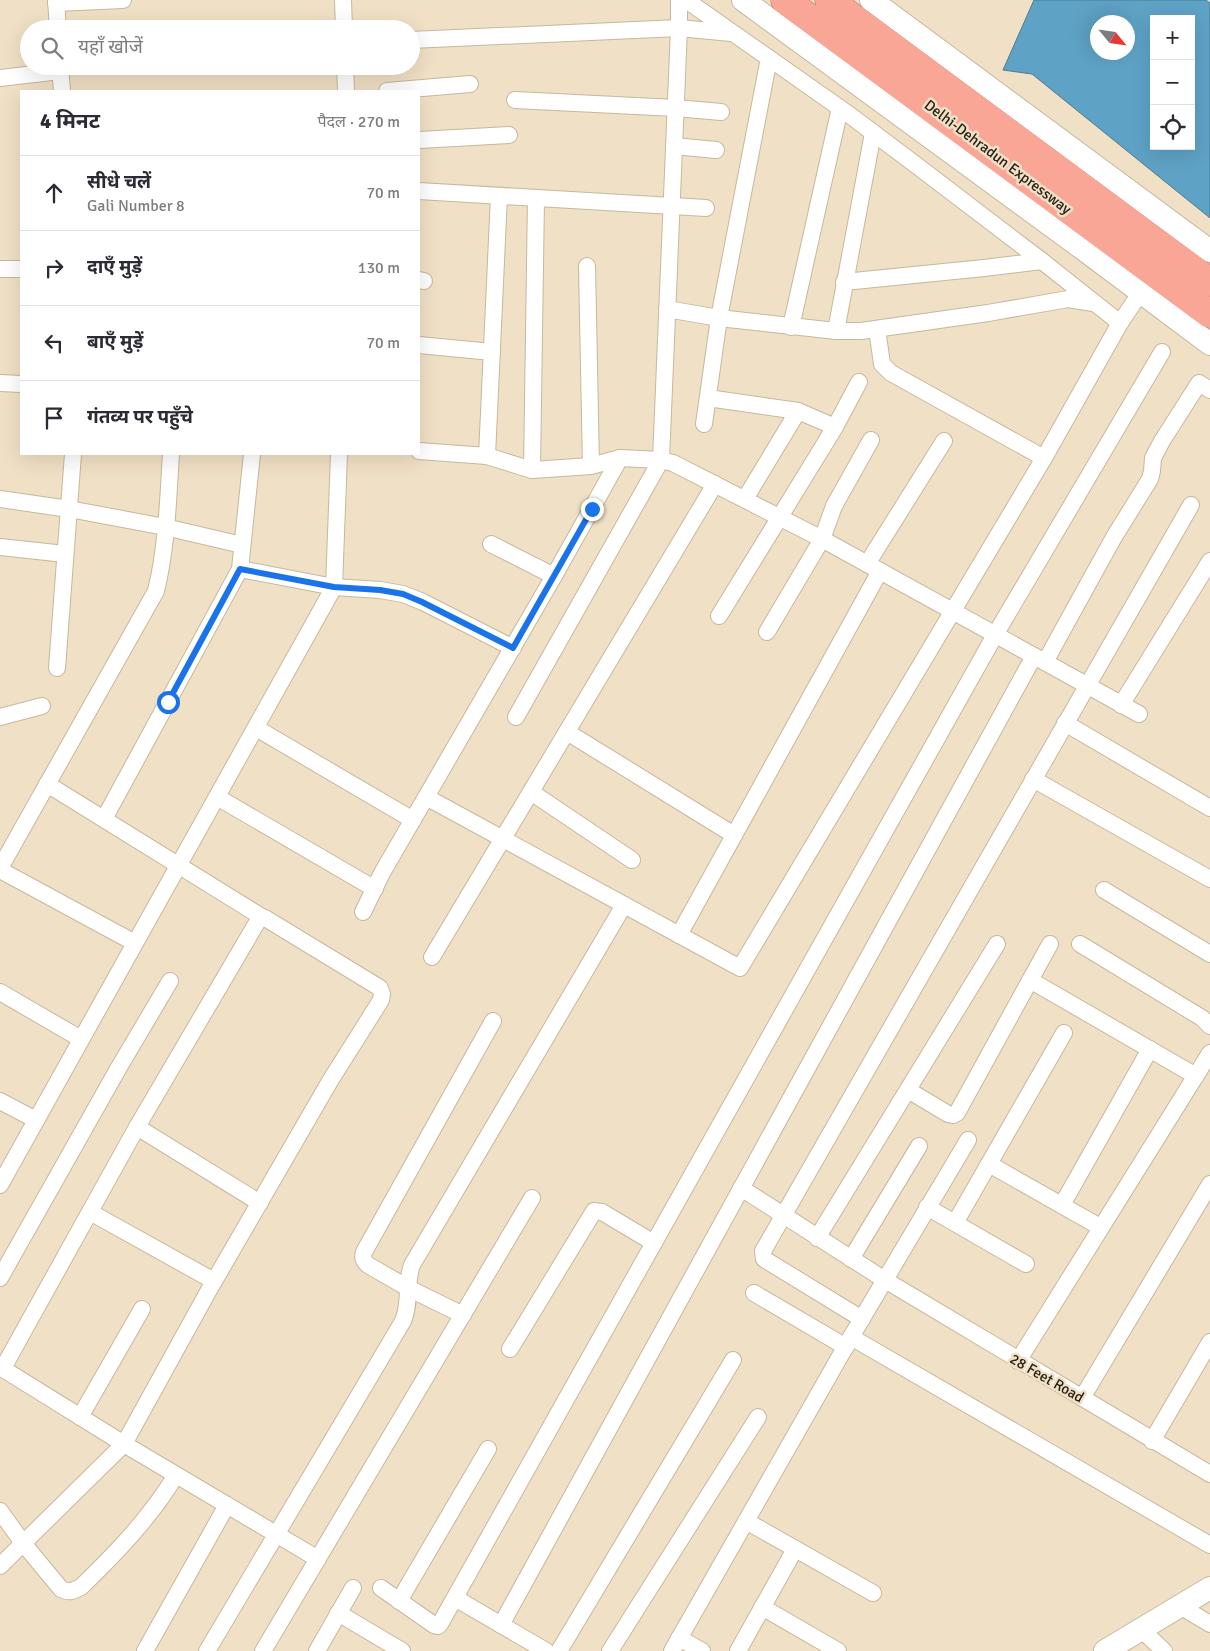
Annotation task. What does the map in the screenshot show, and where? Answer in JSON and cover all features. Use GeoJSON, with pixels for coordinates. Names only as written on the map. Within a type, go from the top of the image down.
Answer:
{"type":"FeatureCollection","features":[{"type":"Feature","properties":{"kind":"highway","name":"Delhi-Dehradun Expressway"},"geometry":{"type":"LineString","coordinates":[[785,0],[1210,314]]}},
{"type":"Feature","properties":{"kind":"highway","name":"Delhi-Dehradun Expressway"},"geometry":{"type":"LineString","coordinates":[[828,0],[1210,282]]}},
{"type":"Feature","properties":{"kind":"street"},"geometry":{"type":"LineString","coordinates":[[57,20],[56,1],[123,0]]}},
{"type":"Feature","properties":{"kind":"street"},"geometry":{"type":"LineString","coordinates":[[343,0],[344,20]]}},
{"type":"Feature","properties":{"kind":"street"},"geometry":{"type":"LineString","coordinates":[[516,717],[661,460],[679,0]]}},
{"type":"Feature","properties":{"kind":"street"},"geometry":{"type":"LineString","coordinates":[[686,0],[840,108],[1042,261],[1093,303],[1122,320]]}},
{"type":"Feature","properties":{"kind":"street"},"geometry":{"type":"LineString","coordinates":[[743,0],[1137,297],[1210,344]]}},
{"type":"Feature","properties":{"kind":"street"},"geometry":{"type":"LineString","coordinates":[[871,0],[1210,251]]}},
{"type":"Feature","properties":{"kind":"street"},"geometry":{"type":"LineString","coordinates":[[420,40],[679,28],[733,33]]}},
{"type":"Feature","properties":{"kind":"street"},"geometry":{"type":"LineString","coordinates":[[704,424],[719,318],[769,58]]}},
{"type":"Feature","properties":{"kind":"street"},"geometry":{"type":"LineString","coordinates":[[0,78],[20,75]]}},
{"type":"Feature","properties":{"kind":"street"},"geometry":{"type":"LineString","coordinates":[[61,75],[62,90]]}},
{"type":"Feature","properties":{"kind":"street"},"geometry":{"type":"LineString","coordinates":[[345,75],[346,90]]}},
{"type":"Feature","properties":{"kind":"street"},"geometry":{"type":"LineString","coordinates":[[399,90],[470,84]]}},
{"type":"Feature","properties":{"kind":"street"},"geometry":{"type":"LineString","coordinates":[[515,100],[721,112]]}},
{"type":"Feature","properties":{"kind":"street"},"geometry":{"type":"LineString","coordinates":[[791,327],[840,108]]}},
{"type":"Feature","properties":{"kind":"street"},"geometry":{"type":"LineString","coordinates":[[836,331],[873,133]]}},
{"type":"Feature","properties":{"kind":"street"},"geometry":{"type":"LineString","coordinates":[[420,140],[509,135]]}},
{"type":"Feature","properties":{"kind":"street"},"geometry":{"type":"LineString","coordinates":[[674,146],[716,150]]}},
{"type":"Feature","properties":{"kind":"street"},"geometry":{"type":"LineString","coordinates":[[420,191],[706,208]]}},
{"type":"Feature","properties":{"kind":"street"},"geometry":{"type":"LineString","coordinates":[[487,456],[499,196]]}},
{"type":"Feature","properties":{"kind":"street"},"geometry":{"type":"LineString","coordinates":[[532,470],[536,198]]}},
{"type":"Feature","properties":{"kind":"street"},"geometry":{"type":"LineString","coordinates":[[844,282],[1042,261]]}},
{"type":"Feature","properties":{"kind":"street"},"geometry":{"type":"LineString","coordinates":[[587,266],[591,466]]}},
{"type":"Feature","properties":{"kind":"street"},"geometry":{"type":"LineString","coordinates":[[0,269],[20,269]]}},
{"type":"Feature","properties":{"kind":"street"},"geometry":{"type":"LineString","coordinates":[[426,797],[740,968],[953,612],[1137,297]]}},
{"type":"Feature","properties":{"kind":"street"},"geometry":{"type":"LineString","coordinates":[[667,309],[719,318],[836,331],[877,329],[1068,300],[1093,303]]}},
{"type":"Feature","properties":{"kind":"street"},"geometry":{"type":"LineString","coordinates":[[877,329],[882,364],[891,373],[1044,458]]}},
{"type":"Feature","properties":{"kind":"street"},"geometry":{"type":"LineString","coordinates":[[420,345],[492,352]]}},
{"type":"Feature","properties":{"kind":"street"},"geometry":{"type":"LineString","coordinates":[[381,1588],[436,1626],[440,1624],[995,635],[1162,352]]}},
{"type":"Feature","properties":{"kind":"street"},"geometry":{"type":"LineString","coordinates":[[719,616],[835,428],[859,382]]}},
{"type":"Feature","properties":{"kind":"street"},"geometry":{"type":"LineString","coordinates":[[0,383],[20,384]]}},
{"type":"Feature","properties":{"kind":"street"},"geometry":{"type":"LineString","coordinates":[[501,1625],[741,1188],[1039,659],[1150,479],[1154,456],[1182,407],[1200,383],[1210,390]]}},
{"type":"Feature","properties":{"kind":"street"},"geometry":{"type":"LineString","coordinates":[[708,398],[798,411],[835,428]]}},
{"type":"Feature","properties":{"kind":"street"},"geometry":{"type":"LineString","coordinates":[[745,499],[798,411]]}},
{"type":"Feature","properties":{"kind":"street"},"geometry":{"type":"LineString","coordinates":[[767,632],[822,539],[834,506],[871,440]]}},
{"type":"Feature","properties":{"kind":"street"},"geometry":{"type":"LineString","coordinates":[[679,935],[734,835],[874,568],[944,441]]}},
{"type":"Feature","properties":{"kind":"street"},"geometry":{"type":"LineString","coordinates":[[420,452],[487,456],[532,470],[591,466],[620,458],[661,460],[684,468],[822,539],[1139,714]]}},
{"type":"Feature","properties":{"kind":"street"},"geometry":{"type":"LineString","coordinates":[[57,668],[73,455]]}},
{"type":"Feature","properties":{"kind":"street"},"geometry":{"type":"LineString","coordinates":[[135,943],[0,869],[156,590],[160,575],[171,455]]}},
{"type":"Feature","properties":{"kind":"street"},"geometry":{"type":"LineString","coordinates":[[104,819],[240,569],[252,455]]}},
{"type":"Feature","properties":{"kind":"street"},"geometry":{"type":"LineString","coordinates":[[0,1185],[334,587],[339,455]]}},
{"type":"Feature","properties":{"kind":"street"},"geometry":{"type":"LineString","coordinates":[[363,912],[426,797],[513,648],[620,458]]}},
{"type":"Feature","properties":{"kind":"street"},"geometry":{"type":"LineString","coordinates":[[432,957],[715,484]]}},
{"type":"Feature","properties":{"kind":"street"},"geometry":{"type":"LineString","coordinates":[[0,499],[68,509],[165,527],[242,545]]}},
{"type":"Feature","properties":{"kind":"street"},"geometry":{"type":"LineString","coordinates":[[862,1319],[764,1259],[763,1251],[1191,505]]}},
{"type":"Feature","properties":{"kind":"street"},"geometry":{"type":"LineString","coordinates":[[491,544],[554,576]]}},
{"type":"Feature","properties":{"kind":"street"},"geometry":{"type":"LineString","coordinates":[[0,547],[65,554]]}},
{"type":"Feature","properties":{"kind":"street"},"geometry":{"type":"LineString","coordinates":[[1121,705],[1204,583],[1210,561]]}},
{"type":"Feature","properties":{"kind":"street"},"geometry":{"type":"LineString","coordinates":[[240,569],[334,587],[380,590],[403,594],[513,648]]}},
{"type":"Feature","properties":{"kind":"street"},"geometry":{"type":"LineString","coordinates":[[0,717],[42,706]]}},
{"type":"Feature","properties":{"kind":"street"},"geometry":{"type":"LineString","coordinates":[[1065,723],[1210,808]]}},
{"type":"Feature","properties":{"kind":"street"},"geometry":{"type":"LineString","coordinates":[[256,728],[413,820]]}},
{"type":"Feature","properties":{"kind":"street"},"geometry":{"type":"LineString","coordinates":[[567,732],[734,835]]}},
{"type":"Feature","properties":{"kind":"street"},"geometry":{"type":"LineString","coordinates":[[1034,779],[1207,872]]}},
{"type":"Feature","properties":{"kind":"street"},"geometry":{"type":"LineString","coordinates":[[0,1566],[124,1444],[214,1280],[382,994],[376,984],[262,917],[48,784]]}},
{"type":"Feature","properties":{"kind":"street"},"geometry":{"type":"LineString","coordinates":[[531,792],[632,860]]}},
{"type":"Feature","properties":{"kind":"street"},"geometry":{"type":"LineString","coordinates":[[217,797],[375,889]]}},
{"type":"Feature","properties":{"kind":"street"},"geometry":{"type":"LineString","coordinates":[[1104,890],[1210,954]]}},
{"type":"Feature","properties":{"kind":"street"},"geometry":{"type":"LineString","coordinates":[[207,1651],[403,1322],[407,1308],[412,1265],[624,905]]}},
{"type":"Feature","properties":{"kind":"street"},"geometry":{"type":"LineString","coordinates":[[262,917],[257,921],[137,1127],[2,1367],[124,1444],[318,1559]]}},
{"type":"Feature","properties":{"kind":"street"},"geometry":{"type":"LineString","coordinates":[[817,1238],[997,944]]}},
{"type":"Feature","properties":{"kind":"street"},"geometry":{"type":"LineString","coordinates":[[908,1090],[948,1114],[953,1115],[957,1113],[1050,944]]}},
{"type":"Feature","properties":{"kind":"street"},"geometry":{"type":"LineString","coordinates":[[1080,944],[1202,1018],[1210,1026]]}},
{"type":"Feature","properties":{"kind":"street"},"geometry":{"type":"LineString","coordinates":[[1030,980],[1196,1076]]}},
{"type":"Feature","properties":{"kind":"street"},"geometry":{"type":"LineString","coordinates":[[0,1278],[170,981]]}},
{"type":"Feature","properties":{"kind":"street"},"geometry":{"type":"LineString","coordinates":[[0,992],[82,1039]]}},
{"type":"Feature","properties":{"kind":"street"},"geometry":{"type":"LineString","coordinates":[[463,1315],[408,1288],[364,1262],[362,1257],[493,1021]]}},
{"type":"Feature","properties":{"kind":"street"},"geometry":{"type":"LineString","coordinates":[[955,1223],[1064,1033]]}},
{"type":"Feature","properties":{"kind":"street"},"geometry":{"type":"LineString","coordinates":[[1062,1205],[1150,1049]]}},
{"type":"Feature","properties":{"kind":"street"},"geometry":{"type":"LineString","coordinates":[[1018,1361],[1210,1053]]}},
{"type":"Feature","properties":{"kind":"street"},"geometry":{"type":"LineString","coordinates":[[0,1101],[36,1120]]}},
{"type":"Feature","properties":{"kind":"street"},"geometry":{"type":"LineString","coordinates":[[137,1127],[260,1202]]}},
{"type":"Feature","properties":{"kind":"street"},"geometry":{"type":"LineString","coordinates":[[702,1651],[676,1644],[848,1342],[968,1140]]}},
{"type":"Feature","properties":{"kind":"street"},"geometry":{"type":"LineString","coordinates":[[851,1259],[919,1146]]}},
{"type":"Feature","properties":{"kind":"street"},"geometry":{"type":"LineString","coordinates":[[989,1164],[1100,1227]]}},
{"type":"Feature","properties":{"kind":"street"},"geometry":{"type":"LineString","coordinates":[[1082,1398],[1210,1184]]}},
{"type":"Feature","properties":{"kind":"street","name":"28 Feet Road"},"geometry":{"type":"LineString","coordinates":[[741,1188],[884,1280],[1210,1474]]}},
{"type":"Feature","properties":{"kind":"street"},"geometry":{"type":"LineString","coordinates":[[263,1651],[532,1198]]}},
{"type":"Feature","properties":{"kind":"street"},"geometry":{"type":"LineString","coordinates":[[927,1208],[1026,1264]]}},
{"type":"Feature","properties":{"kind":"street"},"geometry":{"type":"LineString","coordinates":[[510,1349],[594,1211],[602,1212],[654,1243]]}},
{"type":"Feature","properties":{"kind":"street"},"geometry":{"type":"LineString","coordinates":[[90,1212],[214,1280]]}},
{"type":"Feature","properties":{"kind":"street"},"geometry":{"type":"LineString","coordinates":[[754,1293],[848,1342],[1210,1545]]}},
{"type":"Feature","properties":{"kind":"street"},"geometry":{"type":"LineString","coordinates":[[80,1417],[142,1309]]}},
{"type":"Feature","properties":{"kind":"street"},"geometry":{"type":"LineString","coordinates":[[1152,1440],[1208,1351]]}},
{"type":"Feature","properties":{"kind":"street"},"geometry":{"type":"LineString","coordinates":[[559,1651],[734,1360]]}},
{"type":"Feature","properties":{"kind":"street"},"geometry":{"type":"LineString","coordinates":[[610,1651],[758,1417]]}},
{"type":"Feature","properties":{"kind":"street"},"geometry":{"type":"LineString","coordinates":[[399,1601],[488,1449]]}},
{"type":"Feature","properties":{"kind":"street"},"geometry":{"type":"LineString","coordinates":[[0,1511],[23,1543],[61,1589],[66,1592],[73,1592],[81,1587],[132,1536],[155,1507],[176,1475]]}},
{"type":"Feature","properties":{"kind":"street"},"geometry":{"type":"LineString","coordinates":[[145,1651],[227,1505]]}},
{"type":"Feature","properties":{"kind":"street"},"geometry":{"type":"LineString","coordinates":[[746,1521],[873,1593]]}},
{"type":"Feature","properties":{"kind":"street"},"geometry":{"type":"LineString","coordinates":[[738,1651],[795,1549]]}},
{"type":"Feature","properties":{"kind":"street"},"geometry":{"type":"LineString","coordinates":[[316,1651],[353,1588]]}},
{"type":"Feature","properties":{"kind":"street"},"geometry":{"type":"LineString","coordinates":[[1105,1651],[1210,1588]]}},
{"type":"Feature","properties":{"kind":"street"},"geometry":{"type":"LineString","coordinates":[[455,1598],[546,1651]]}},
{"type":"Feature","properties":{"kind":"street"},"geometry":{"type":"LineString","coordinates":[[1180,1606],[1210,1624]]}},
{"type":"Feature","properties":{"kind":"street"},"geometry":{"type":"LineString","coordinates":[[762,1608],[838,1651]]}},
{"type":"Feature","properties":{"kind":"street"},"geometry":{"type":"LineString","coordinates":[[338,1614],[402,1651]]}},
{"type":"Feature","properties":{"kind":"street"},"geometry":{"type":"LineString","coordinates":[[1142,1630],[1164,1651]]}},
{"type":"Feature","properties":{"kind":"water"},"geometry":{"type":"Polygon","coordinates":[[[1034,0],[1206,0],[1210,3],[1210,218],[1032,74],[1003,70],[1034,0]]]}},
{"type":"Feature","properties":{"kind":"route"},"geometry":{"type":"LineString","coordinates":[[168,702],[240,569],[334,587],[380,590],[403,594],[513,648],[592,509]]}}]}
